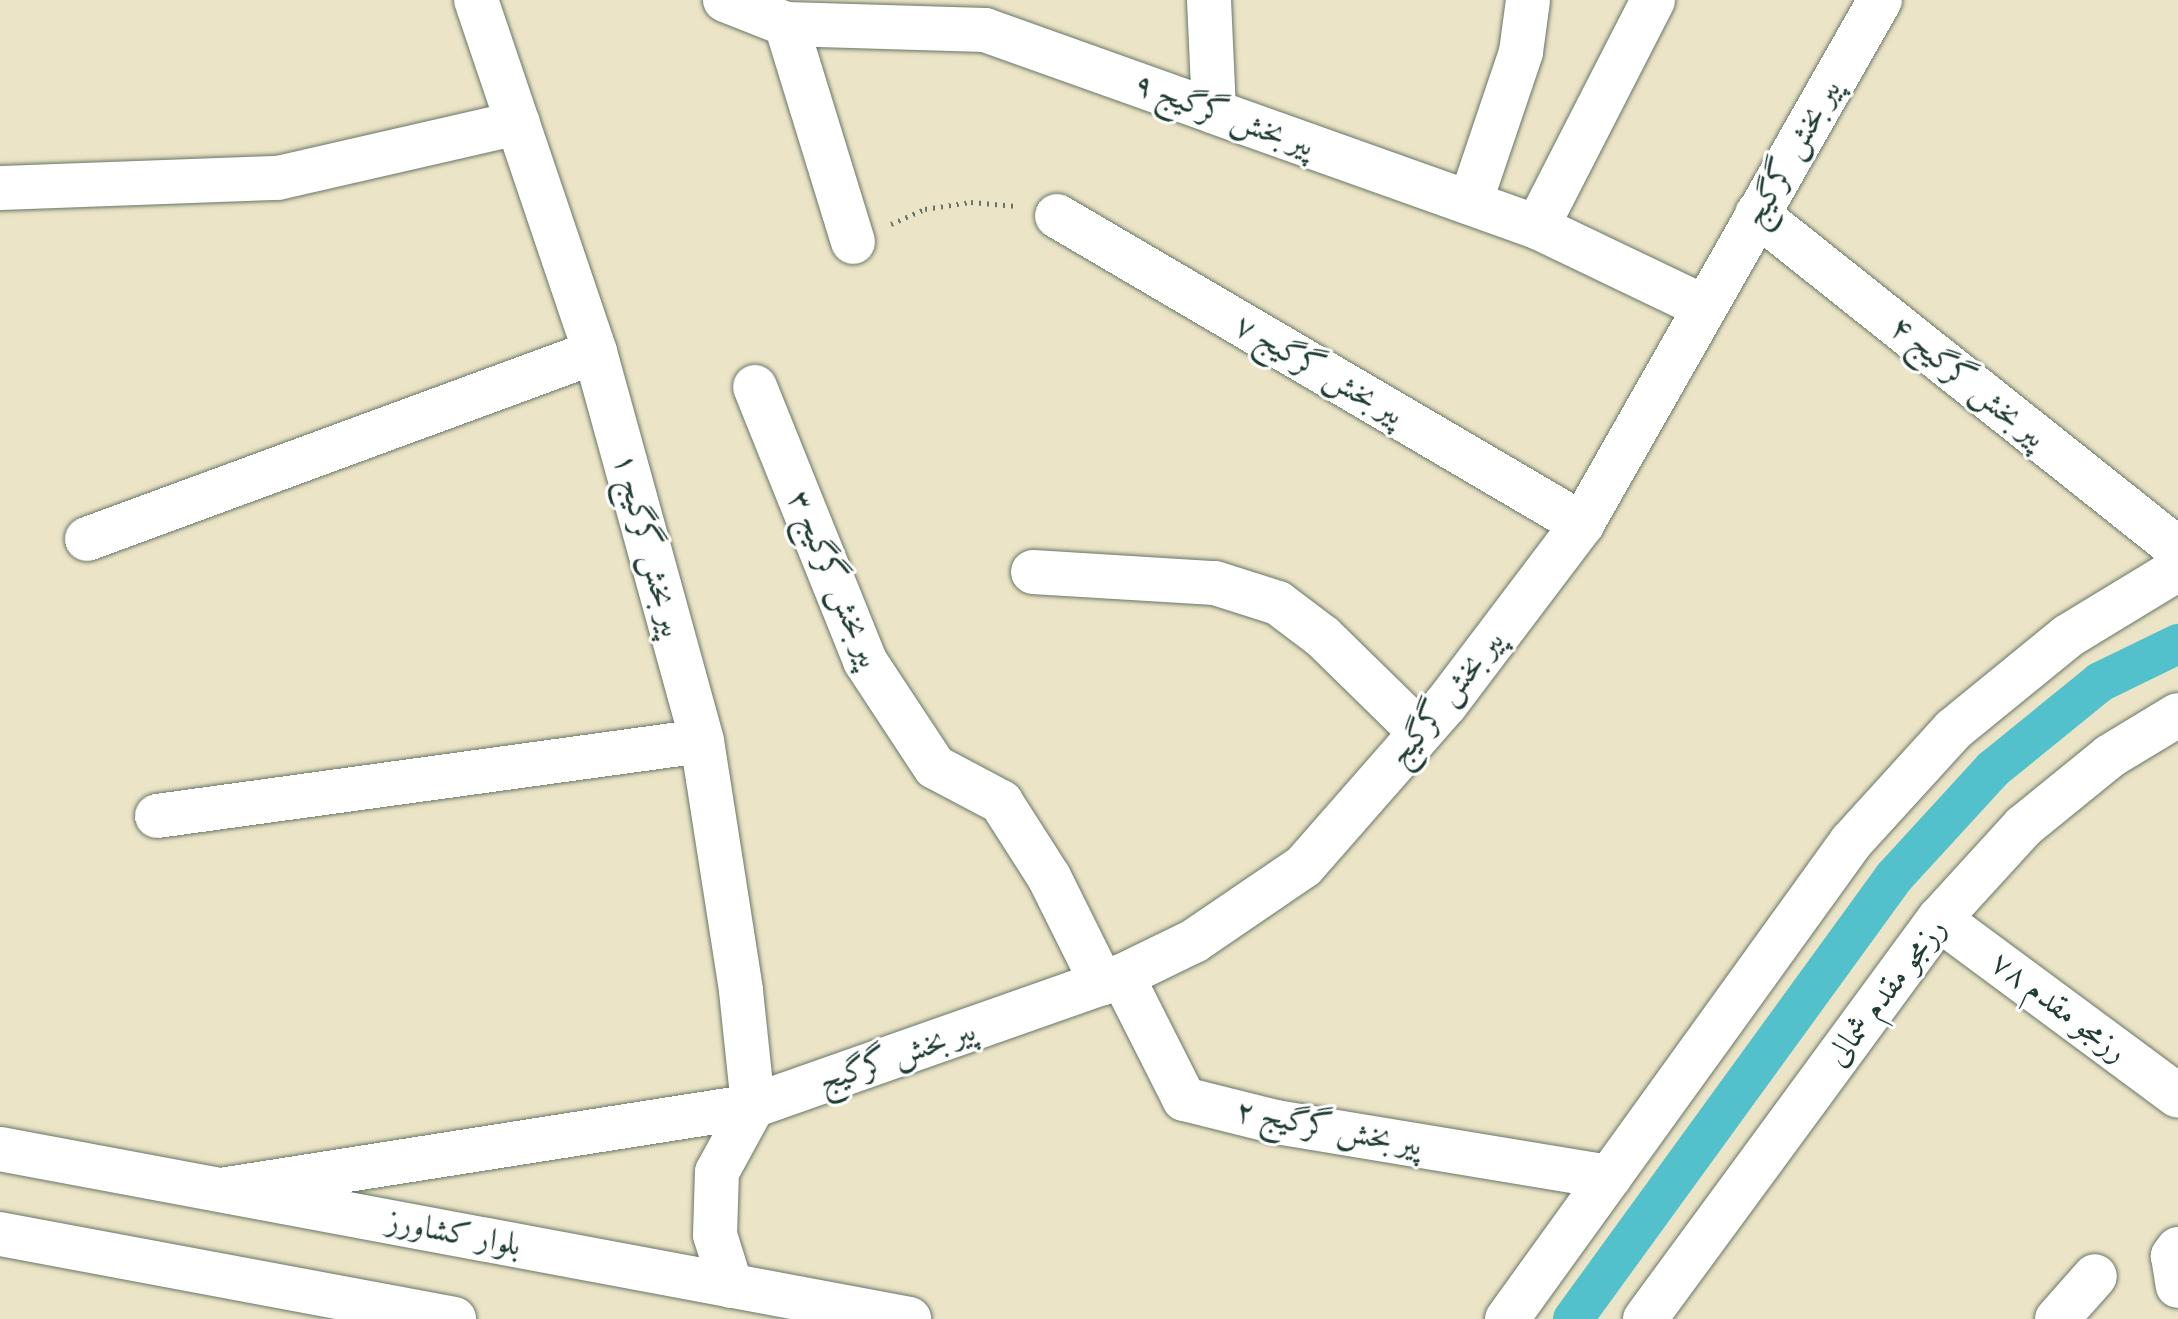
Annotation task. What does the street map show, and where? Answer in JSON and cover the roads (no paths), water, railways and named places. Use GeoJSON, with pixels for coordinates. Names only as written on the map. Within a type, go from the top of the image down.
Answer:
{"type":"FeatureCollection","features":[{"type":"Feature","properties":{"kind":"street","name":"پیر بخش گرگیج ۱"},"geometry":{"type":"LineString","coordinates":[[476,0],[595,352],[702,741],[753,1106]]}},
{"type":"Feature","properties":{"kind":"street","name":"پیر بخش گرگیج ۹"},"geometry":{"type":"LineString","coordinates":[[725,0],[786,24],[985,30],[1537,227],[1704,307]]}},
{"type":"Feature","properties":{"kind":"street"},"geometry":{"type":"LineString","coordinates":[[1209,0],[1214,112]]}},
{"type":"Feature","properties":{"kind":"street"},"geometry":{"type":"LineString","coordinates":[[1470,203],[1521,52],[1528,0]]}},
{"type":"Feature","properties":{"kind":"street"},"geometry":{"type":"LineString","coordinates":[[1537,227],[1653,0]]}},
{"type":"Feature","properties":{"kind":"street","name":"پیر بخش گرگیج"},"geometry":{"type":"LineString","coordinates":[[223,1190],[753,1106],[1112,980],[1194,941],[1304,866],[1420,732],[1582,524],[1880,0]]}},
{"type":"Feature","properties":{"kind":"street"},"geometry":{"type":"LineString","coordinates":[[786,24],[853,242]]}},
{"type":"Feature","properties":{"kind":"street"},"geometry":{"type":"LineString","coordinates":[[0,188],[278,178],[518,123]]}},
{"type":"Feature","properties":{"kind":"street","name":"پیر بخش گرگیج ۴"},"geometry":{"type":"LineString","coordinates":[[1757,214],[2178,549]]}},
{"type":"Feature","properties":{"kind":"street","name":"پیر بخش گرگیج ۷"},"geometry":{"type":"LineString","coordinates":[[1057,216],[1582,524]]}},
{"type":"Feature","properties":{"kind":"street"},"geometry":{"type":"LineString","coordinates":[[87,539],[595,352]]}},
{"type":"Feature","properties":{"kind":"street","name":"پیر بخش گرگیج ۳"},"geometry":{"type":"LineString","coordinates":[[755,387],[865,661],[935,767],[1001,802],[1112,980]]}},
{"type":"Feature","properties":{"kind":"street"},"geometry":{"type":"LineString","coordinates":[[1507,1319],[1851,842],[1954,729],[2068,636],[2178,569]]}},
{"type":"Feature","properties":{"kind":"street"},"geometry":{"type":"LineString","coordinates":[[1033,572],[1215,583],[1278,603],[1323,637],[1420,732]]}},
{"type":"Feature","properties":{"kind":"street","name":"رزمجو مقدم شمالی"},"geometry":{"type":"LineString","coordinates":[[1645,1319],[1939,919],[2024,826],[2110,756],[2173,725]]}},
{"type":"Feature","properties":{"kind":"street"},"geometry":{"type":"LineString","coordinates":[[157,816],[702,741]]}},
{"type":"Feature","properties":{"kind":"street","name":"رزمجو مقدم ۷۸"},"geometry":{"type":"LineString","coordinates":[[1939,919],[2178,1096]]}},
{"type":"Feature","properties":{"kind":"street","name":"پیر بخش گرگیج ۲"},"geometry":{"type":"LineString","coordinates":[[1112,980],[1184,1099],[1276,1122],[1609,1177]]}},
{"type":"Feature","properties":{"kind":"street"},"geometry":{"type":"LineString","coordinates":[[731,1286],[715,1235],[717,1172],[753,1106]]}},
{"type":"Feature","properties":{"kind":"street","name":"بلوار کشاورز"},"geometry":{"type":"LineString","coordinates":[[0,1149],[909,1319]]}},
{"type":"Feature","properties":{"kind":"street"},"geometry":{"type":"LineString","coordinates":[[0,1234],[440,1318]]}},
{"type":"Feature","properties":{"kind":"street"},"geometry":{"type":"LineString","coordinates":[[2178,1249],[2173,1256],[2178,1286]]}},
{"type":"Feature","properties":{"kind":"street"},"geometry":{"type":"LineString","coordinates":[[2057,1319],[2095,1276]]}},
{"type":"Feature","properties":{"kind":"waterway"},"geometry":{"type":"LineString","coordinates":[[1573,1319],[1894,877],[1993,769],[2100,682],[2178,644]]}}]}
